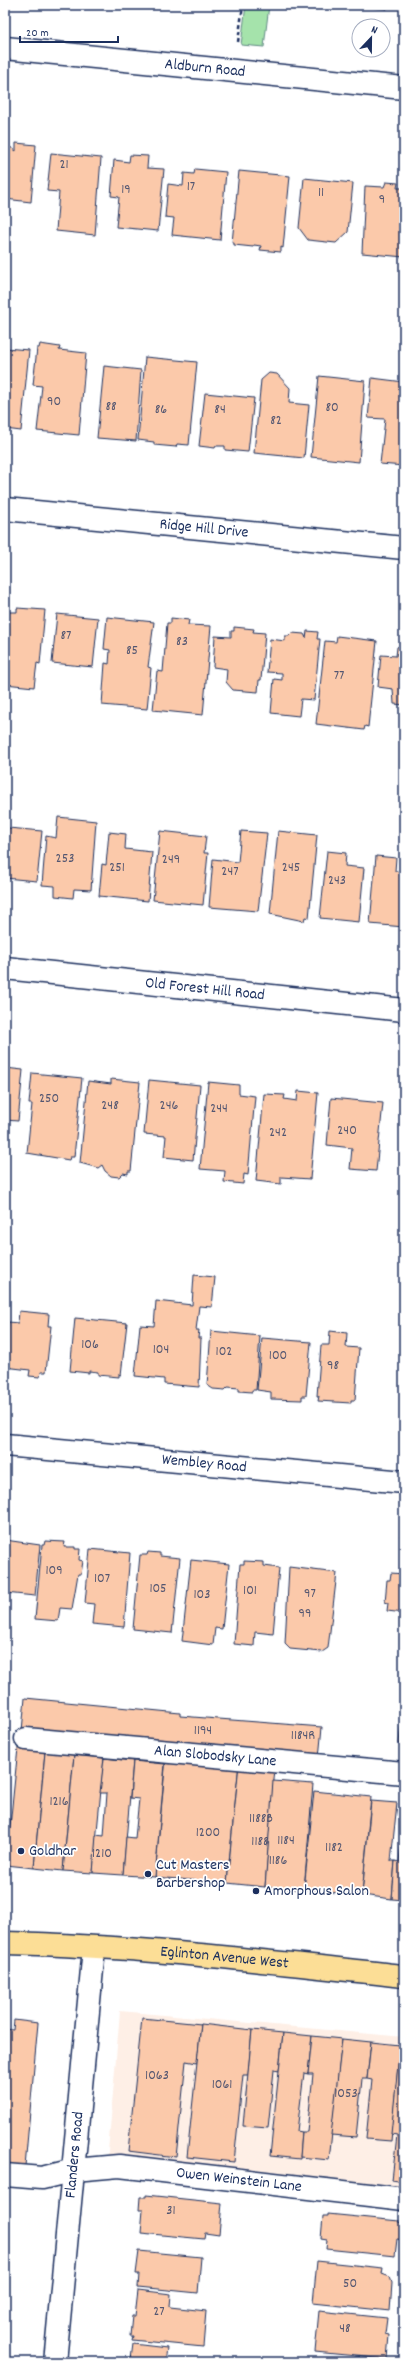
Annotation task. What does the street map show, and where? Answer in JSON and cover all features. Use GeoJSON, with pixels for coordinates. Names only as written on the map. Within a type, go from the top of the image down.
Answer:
{"type":"FeatureCollection","features":[{"type":"Feature","properties":{"kind":"main road","name":"Eglinton Avenue West"},"geometry":{"type":"LineString","coordinates":[[5,1933],[44,1944]]}},
{"type":"Feature","properties":{"kind":"main road","name":"Eglinton Avenue West"},"geometry":{"type":"LineString","coordinates":[[5,1943],[44,1944],[269,1962],[404,1976]]}},
{"type":"Feature","properties":{"kind":"street","name":"Aldburn Road"},"geometry":{"type":"LineString","coordinates":[[5,48],[404,88]]}},
{"type":"Feature","properties":{"kind":"street","name":"Ridge Hill Drive"},"geometry":{"type":"LineString","coordinates":[[5,509],[404,548]]}},
{"type":"Feature","properties":{"kind":"street","name":"Old Forest Hill Road"},"geometry":{"type":"LineString","coordinates":[[5,968],[404,1010]]}},
{"type":"Feature","properties":{"kind":"street","name":"Wembley Road"},"geometry":{"type":"LineString","coordinates":[[5,1445],[404,1482]]}},
{"type":"Feature","properties":{"kind":"street","name":"Alan Slobodsky Lane"},"geometry":{"type":"LineString","coordinates":[[26,1739],[404,1772]]}},
{"type":"Feature","properties":{"kind":"street","name":"Flanders Road"},"geometry":{"type":"LineString","coordinates":[[55,2362],[94,1948]]}},
{"type":"Feature","properties":{"kind":"street","name":"Owen Weinstein Lane"},"geometry":{"type":"LineString","coordinates":[[5,2175],[42,2178],[74,2170],[119,2166],[404,2199]]}},
{"type":"Feature","properties":{"kind":"path"},"geometry":{"type":"LineString","coordinates":[[238,48],[243,5]]}},
{"type":"Feature","properties":{"kind":"shaded area"},"geometry":{"type":"Polygon","coordinates":[[[120,2011],[404,2037],[404,2211],[106,2175],[120,2011]]]}},
{"type":"Feature","properties":{"kind":"green space"},"geometry":{"type":"Polygon","coordinates":[[[246,5],[269,5],[264,47],[241,45],[246,5]]]}},
{"type":"Feature","properties":{"kind":"building"},"geometry":{"type":"Polygon","coordinates":[[[392,5],[388,6],[387,9],[359,6],[392,5]]]}},
{"type":"Feature","properties":{"kind":"building"},"geometry":{"type":"Polygon","coordinates":[[[16,143],[36,145],[31,202],[5,199],[5,147],[12,148],[16,151],[16,143]]]}},
{"type":"Feature","properties":{"kind":"building"},"geometry":{"type":"Polygon","coordinates":[[[51,153],[101,158],[95,235],[56,231],[59,192],[47,191],[51,153]]]}},
{"type":"Feature","properties":{"kind":"building"},"geometry":{"type":"Polygon","coordinates":[[[130,155],[148,156],[147,168],[164,169],[158,231],[116,227],[119,197],[111,196],[114,160],[129,162],[130,155]]]}},
{"type":"Feature","properties":{"kind":"building"},"geometry":{"type":"Polygon","coordinates":[[[195,169],[226,172],[220,240],[172,235],[174,218],[165,217],[168,184],[183,186],[184,173],[194,174],[195,169]]]}},
{"type":"Feature","properties":{"kind":"building"},"geometry":{"type":"Polygon","coordinates":[[[239,171],[290,176],[283,248],[281,247],[281,252],[260,250],[261,246],[254,245],[253,247],[234,245],[234,243],[232,243],[239,171]]]}},
{"type":"Feature","properties":{"kind":"building"},"geometry":{"type":"Polygon","coordinates":[[[304,178],[353,183],[348,232],[336,243],[308,240],[299,228],[304,178]]]}},
{"type":"Feature","properties":{"kind":"building"},"geometry":{"type":"Polygon","coordinates":[[[386,182],[398,183],[397,188],[404,188],[404,257],[362,253],[365,186],[384,187],[386,182]]]}},
{"type":"Feature","properties":{"kind":"building"},"geometry":{"type":"Polygon","coordinates":[[[40,344],[60,347],[59,350],[86,353],[79,435],[37,431],[42,386],[33,385],[37,348],[39,348],[40,344]]]}},
{"type":"Feature","properties":{"kind":"building"},"geometry":{"type":"Polygon","coordinates":[[[5,348],[29,350],[21,431],[5,429],[5,348]]]}},
{"type":"Feature","properties":{"kind":"building"},"geometry":{"type":"Polygon","coordinates":[[[145,357],[197,362],[189,445],[177,444],[176,447],[154,445],[154,442],[138,440],[145,357]]]}},
{"type":"Feature","properties":{"kind":"building"},"geometry":{"type":"Polygon","coordinates":[[[104,366],[141,370],[136,441],[97,438],[104,366]]]}},
{"type":"Feature","properties":{"kind":"building"},"geometry":{"type":"Polygon","coordinates":[[[269,373],[277,374],[290,388],[289,403],[309,405],[304,458],[254,453],[261,380],[269,373]]]}},
{"type":"Feature","properties":{"kind":"building"},"geometry":{"type":"Polygon","coordinates":[[[319,376],[365,381],[359,462],[311,457],[319,376]]]}},
{"type":"Feature","properties":{"kind":"building"},"geometry":{"type":"Polygon","coordinates":[[[372,378],[404,382],[404,466],[380,464],[385,419],[368,418],[372,378]]]}},
{"type":"Feature","properties":{"kind":"building"},"geometry":{"type":"Polygon","coordinates":[[[205,393],[254,398],[248,452],[225,450],[225,446],[216,446],[215,448],[199,446],[205,393]]]}},
{"type":"Feature","properties":{"kind":"building"},"geometry":{"type":"Polygon","coordinates":[[[17,608],[45,610],[40,664],[37,663],[34,687],[5,684],[5,612],[17,612],[17,608]]]}},
{"type":"Feature","properties":{"kind":"building"},"geometry":{"type":"Polygon","coordinates":[[[57,614],[98,618],[93,667],[52,663],[57,614]]]}},
{"type":"Feature","properties":{"kind":"building"},"geometry":{"type":"Polygon","coordinates":[[[107,617],[154,622],[148,667],[151,668],[147,709],[102,705],[105,663],[109,664],[110,650],[104,649],[107,617]]]}},
{"type":"Feature","properties":{"kind":"building"},"geometry":{"type":"Polygon","coordinates":[[[171,618],[189,620],[188,625],[211,626],[203,715],[153,710],[157,671],[163,672],[167,623],[171,623],[171,618]]]}},
{"type":"Feature","properties":{"kind":"building"},"geometry":{"type":"Polygon","coordinates":[[[234,627],[254,629],[253,632],[265,633],[261,680],[259,680],[258,692],[233,690],[226,682],[227,669],[213,667],[215,636],[231,637],[231,631],[234,631],[234,627]]]}},
{"type":"Feature","properties":{"kind":"building"},"geometry":{"type":"Polygon","coordinates":[[[307,631],[318,632],[317,639],[320,639],[314,700],[301,699],[299,716],[271,713],[274,679],[282,680],[282,673],[267,672],[270,639],[285,641],[285,636],[289,636],[292,633],[304,634],[306,638],[307,631]]]}},
{"type":"Feature","properties":{"kind":"building"},"geometry":{"type":"Polygon","coordinates":[[[337,636],[377,641],[368,727],[365,726],[364,730],[316,724],[325,641],[336,642],[337,636]]]}},
{"type":"Feature","properties":{"kind":"building"},"geometry":{"type":"Polygon","coordinates":[[[404,644],[404,705],[394,704],[393,689],[378,687],[381,655],[396,656],[397,647],[404,644]]]}},
{"type":"Feature","properties":{"kind":"building"},"geometry":{"type":"Polygon","coordinates":[[[58,817],[96,821],[91,890],[74,889],[73,898],[55,896],[55,886],[42,885],[46,836],[56,838],[58,817]]]}},
{"type":"Feature","properties":{"kind":"building"},"geometry":{"type":"Polygon","coordinates":[[[5,829],[42,831],[37,881],[5,878],[5,829]]]}},
{"type":"Feature","properties":{"kind":"building"},"geometry":{"type":"Polygon","coordinates":[[[160,831],[206,836],[204,853],[208,853],[203,905],[153,900],[160,831]]]}},
{"type":"Feature","properties":{"kind":"building"},"geometry":{"type":"Polygon","coordinates":[[[241,831],[267,833],[258,911],[209,907],[213,859],[238,862],[241,831]]]}},
{"type":"Feature","properties":{"kind":"building"},"geometry":{"type":"Polygon","coordinates":[[[278,831],[317,835],[309,918],[305,917],[304,921],[270,914],[278,831]]]}},
{"type":"Feature","properties":{"kind":"building"},"geometry":{"type":"Polygon","coordinates":[[[109,832],[126,834],[125,849],[152,852],[148,901],[99,896],[102,864],[106,865],[109,832]]]}},
{"type":"Feature","properties":{"kind":"building"},"geometry":{"type":"Polygon","coordinates":[[[327,851],[346,853],[345,866],[364,868],[359,922],[320,918],[327,851]]]}},
{"type":"Feature","properties":{"kind":"building"},"geometry":{"type":"Polygon","coordinates":[[[376,856],[396,858],[395,871],[404,872],[404,927],[370,924],[376,856]]]}},
{"type":"Feature","properties":{"kind":"building"},"geometry":{"type":"Polygon","coordinates":[[[5,1068],[23,1070],[18,1121],[5,1120],[5,1068]]]}},
{"type":"Feature","properties":{"kind":"building"},"geometry":{"type":"Polygon","coordinates":[[[32,1073],[82,1078],[74,1157],[70,1157],[69,1160],[27,1153],[32,1104],[29,1104],[32,1073]]]}},
{"type":"Feature","properties":{"kind":"building"},"geometry":{"type":"Polygon","coordinates":[[[111,1079],[140,1082],[131,1171],[128,1171],[128,1174],[123,1173],[119,1177],[111,1176],[105,1171],[102,1165],[98,1168],[80,1163],[88,1081],[111,1084],[111,1079]]]}},
{"type":"Feature","properties":{"kind":"building"},"geometry":{"type":"Polygon","coordinates":[[[149,1080],[200,1085],[193,1160],[164,1157],[166,1136],[144,1134],[149,1080]]]}},
{"type":"Feature","properties":{"kind":"building"},"geometry":{"type":"Polygon","coordinates":[[[208,1082],[239,1085],[239,1094],[255,1096],[248,1175],[244,1174],[243,1184],[224,1182],[225,1171],[200,1169],[208,1082]]]}},
{"type":"Feature","properties":{"kind":"building"},"geometry":{"type":"Polygon","coordinates":[[[298,1091],[318,1093],[310,1179],[281,1177],[281,1184],[256,1181],[264,1094],[285,1095],[284,1099],[297,1101],[298,1091]]]}},
{"type":"Feature","properties":{"kind":"building"},"geometry":{"type":"Polygon","coordinates":[[[331,1098],[383,1103],[376,1171],[350,1169],[352,1148],[327,1145],[331,1098]]]}},
{"type":"Feature","properties":{"kind":"building"},"geometry":{"type":"Polygon","coordinates":[[[194,1275],[215,1277],[212,1307],[199,1306],[196,1330],[199,1330],[198,1338],[201,1338],[199,1387],[164,1384],[164,1379],[135,1376],[140,1325],[154,1326],[156,1301],[192,1305],[194,1275]]]}},
{"type":"Feature","properties":{"kind":"building"},"geometry":{"type":"Polygon","coordinates":[[[19,1311],[49,1314],[48,1326],[51,1326],[46,1372],[41,1372],[40,1377],[29,1376],[30,1370],[5,1367],[8,1322],[18,1323],[19,1311]]]}},
{"type":"Feature","properties":{"kind":"building"},"geometry":{"type":"Polygon","coordinates":[[[75,1318],[127,1323],[121,1375],[119,1374],[119,1377],[98,1375],[98,1372],[89,1371],[89,1373],[70,1371],[75,1318]]]}},
{"type":"Feature","properties":{"kind":"building"},"geometry":{"type":"Polygon","coordinates":[[[211,1331],[260,1336],[256,1390],[252,1390],[252,1392],[239,1391],[239,1388],[228,1387],[225,1390],[213,1389],[207,1385],[211,1331]]]}},
{"type":"Feature","properties":{"kind":"building"},"geometry":{"type":"Polygon","coordinates":[[[330,1331],[347,1333],[346,1347],[359,1348],[355,1400],[351,1400],[351,1403],[318,1401],[319,1396],[317,1396],[321,1345],[329,1345],[330,1331]]]}},
{"type":"Feature","properties":{"kind":"building"},"geometry":{"type":"Polygon","coordinates":[[[262,1338],[311,1342],[306,1396],[302,1396],[302,1400],[271,1399],[271,1392],[257,1390],[262,1338]]]}},
{"type":"Feature","properties":{"kind":"building"},"geometry":{"type":"Polygon","coordinates":[[[5,1540],[40,1545],[35,1596],[5,1593],[5,1540]]]}},
{"type":"Feature","properties":{"kind":"building"},"geometry":{"type":"Polygon","coordinates":[[[45,1541],[65,1542],[64,1547],[75,1547],[75,1549],[80,1549],[79,1560],[83,1561],[81,1574],[78,1574],[72,1609],[60,1608],[58,1621],[35,1619],[42,1545],[44,1545],[45,1541]]]}},
{"type":"Feature","properties":{"kind":"building"},"geometry":{"type":"Polygon","coordinates":[[[90,1549],[130,1553],[124,1627],[92,1624],[94,1604],[85,1603],[90,1549]]]}},
{"type":"Feature","properties":{"kind":"building"},"geometry":{"type":"Polygon","coordinates":[[[148,1552],[160,1553],[160,1556],[180,1558],[172,1633],[133,1629],[140,1555],[147,1555],[148,1552]]]}},
{"type":"Feature","properties":{"kind":"building"},"geometry":{"type":"Polygon","coordinates":[[[191,1560],[229,1564],[222,1629],[215,1628],[213,1645],[182,1641],[191,1560]]]}},
{"type":"Feature","properties":{"kind":"building"},"geometry":{"type":"Polygon","coordinates":[[[244,1561],[264,1562],[264,1566],[279,1568],[273,1634],[255,1632],[254,1646],[234,1644],[240,1564],[244,1564],[244,1561]]]}},
{"type":"Feature","properties":{"kind":"building"},"geometry":{"type":"Polygon","coordinates":[[[289,1567],[337,1573],[328,1648],[322,1652],[290,1649],[285,1644],[289,1567]]]}},
{"type":"Feature","properties":{"kind":"building"},"geometry":{"type":"Polygon","coordinates":[[[391,1573],[404,1574],[404,1613],[387,1611],[388,1603],[385,1602],[387,1580],[390,1580],[391,1573]]]}},
{"type":"Feature","properties":{"kind":"building"},"geometry":{"type":"Polygon","coordinates":[[[25,1698],[180,1713],[180,1716],[322,1727],[319,1758],[22,1731],[25,1698]]]}},
{"type":"Feature","properties":{"kind":"building"},"geometry":{"type":"Polygon","coordinates":[[[402,1709],[404,1709],[404,1744],[399,1744],[402,1709]]]}},
{"type":"Feature","properties":{"kind":"building"},"geometry":{"type":"Polygon","coordinates":[[[18,1748],[45,1752],[34,1868],[6,1865],[18,1748]]]}},
{"type":"Feature","properties":{"kind":"building"},"geometry":{"type":"Polygon","coordinates":[[[45,1752],[74,1755],[63,1871],[34,1868],[45,1752]]]}},
{"type":"Feature","properties":{"kind":"building"},"geometry":{"type":"Polygon","coordinates":[[[74,1755],[104,1758],[93,1873],[63,1871],[74,1755]]]}},
{"type":"Feature","properties":{"kind":"building"},"geometry":{"type":"Polygon","coordinates":[[[166,1757],[239,1764],[227,1883],[155,1877],[166,1757]]]}},
{"type":"Feature","properties":{"kind":"building"},"geometry":{"type":"Polygon","coordinates":[[[104,1758],[133,1761],[123,1875],[93,1873],[96,1835],[104,1836],[107,1793],[100,1793],[104,1758]]]}},
{"type":"Feature","properties":{"kind":"building"},"geometry":{"type":"Polygon","coordinates":[[[133,1761],[165,1764],[155,1877],[123,1875],[126,1837],[135,1838],[139,1799],[130,1798],[133,1761]]]}},
{"type":"Feature","properties":{"kind":"building"},"geometry":{"type":"Polygon","coordinates":[[[239,1764],[275,1768],[265,1887],[227,1883],[239,1764]]]}},
{"type":"Feature","properties":{"kind":"building"},"geometry":{"type":"Polygon","coordinates":[[[273,1781],[313,1784],[304,1890],[265,1887],[273,1781]]]}},
{"type":"Feature","properties":{"kind":"building"},"geometry":{"type":"Polygon","coordinates":[[[314,1791],[371,1797],[362,1895],[304,1890],[314,1791]]]}},
{"type":"Feature","properties":{"kind":"building"},"geometry":{"type":"Polygon","coordinates":[[[371,1801],[397,1803],[391,1861],[395,1861],[392,1899],[362,1895],[371,1801]]]}},
{"type":"Feature","properties":{"kind":"building"},"geometry":{"type":"Polygon","coordinates":[[[404,1812],[404,1900],[392,1899],[395,1861],[399,1862],[404,1812]]]}},
{"type":"Feature","properties":{"kind":"building"},"geometry":{"type":"Polygon","coordinates":[[[142,2018],[201,2024],[197,2063],[186,2061],[176,2157],[128,2151],[142,2018]]]}},
{"type":"Feature","properties":{"kind":"building"},"geometry":{"type":"Polygon","coordinates":[[[14,2020],[38,2023],[25,2166],[5,2164],[5,2029],[13,2030],[14,2020]]]}},
{"type":"Feature","properties":{"kind":"building"},"geometry":{"type":"Polygon","coordinates":[[[201,2024],[252,2030],[248,2075],[243,2075],[234,2162],[187,2157],[201,2024]]]}},
{"type":"Feature","properties":{"kind":"building"},"geometry":{"type":"Polygon","coordinates":[[[252,2030],[283,2033],[279,2071],[274,2070],[268,2128],[243,2126],[252,2030]]]}},
{"type":"Feature","properties":{"kind":"building"},"geometry":{"type":"Polygon","coordinates":[[[283,2033],[312,2036],[308,2074],[304,2073],[297,2131],[302,2132],[300,2159],[270,2156],[283,2033]]]}},
{"type":"Feature","properties":{"kind":"building"},"geometry":{"type":"Polygon","coordinates":[[[312,2036],[342,2039],[329,2160],[300,2157],[302,2132],[307,2132],[313,2074],[308,2074],[312,2036]]]}},
{"type":"Feature","properties":{"kind":"building"},"geometry":{"type":"Polygon","coordinates":[[[342,2039],[371,2042],[367,2079],[362,2079],[356,2137],[331,2135],[342,2039]]]}},
{"type":"Feature","properties":{"kind":"building"},"geometry":{"type":"Polygon","coordinates":[[[371,2042],[400,2045],[391,2141],[366,2139],[372,2080],[367,2079],[371,2042]]]}},
{"type":"Feature","properties":{"kind":"building"},"geometry":{"type":"Polygon","coordinates":[[[400,2045],[404,2045],[404,2182],[392,2180],[397,2135],[391,2134],[400,2045]]]}},
{"type":"Feature","properties":{"kind":"building"},"geometry":{"type":"Polygon","coordinates":[[[146,2195],[222,2203],[219,2235],[205,2233],[204,2239],[141,2233],[143,2210],[139,2210],[140,2197],[146,2197],[146,2195]]]}},
{"type":"Feature","properties":{"kind":"building"},"geometry":{"type":"Polygon","coordinates":[[[328,2214],[399,2221],[398,2223],[404,2224],[404,2240],[397,2239],[395,2256],[326,2249],[327,2240],[321,2239],[323,2216],[328,2216],[328,2214]]]}},
{"type":"Feature","properties":{"kind":"building"},"geometry":{"type":"Polygon","coordinates":[[[139,2251],[201,2257],[198,2293],[138,2287],[139,2274],[136,2274],[139,2251]]]}},
{"type":"Feature","properties":{"kind":"building"},"geometry":{"type":"Polygon","coordinates":[[[317,2261],[383,2268],[382,2274],[390,2277],[392,2283],[390,2311],[313,2303],[317,2261]]]}},
{"type":"Feature","properties":{"kind":"building"},"geometry":{"type":"Polygon","coordinates":[[[138,2290],[171,2294],[170,2307],[206,2311],[203,2347],[132,2340],[133,2336],[130,2336],[132,2316],[135,2316],[138,2290]]]}},
{"type":"Feature","properties":{"kind":"building"},"geometry":{"type":"Polygon","coordinates":[[[319,2311],[387,2318],[385,2334],[389,2335],[387,2359],[315,2352],[319,2311]]]}},
{"type":"Feature","properties":{"kind":"building"},"geometry":{"type":"Polygon","coordinates":[[[133,2344],[167,2348],[165,2362],[127,2362],[127,2358],[131,2359],[133,2344]]]}},
{"type":"Feature","properties":{"kind":"place","name":"Goldhar"},"geometry":{"type":"Point","coordinates":[21,1851]}},
{"type":"Feature","properties":{"kind":"place","name":"Cut Masters Barbershop"},"geometry":{"type":"Point","coordinates":[148,1874]}},
{"type":"Feature","properties":{"kind":"place","name":"Amorphous Salon"},"geometry":{"type":"Point","coordinates":[256,1891]}}]}
